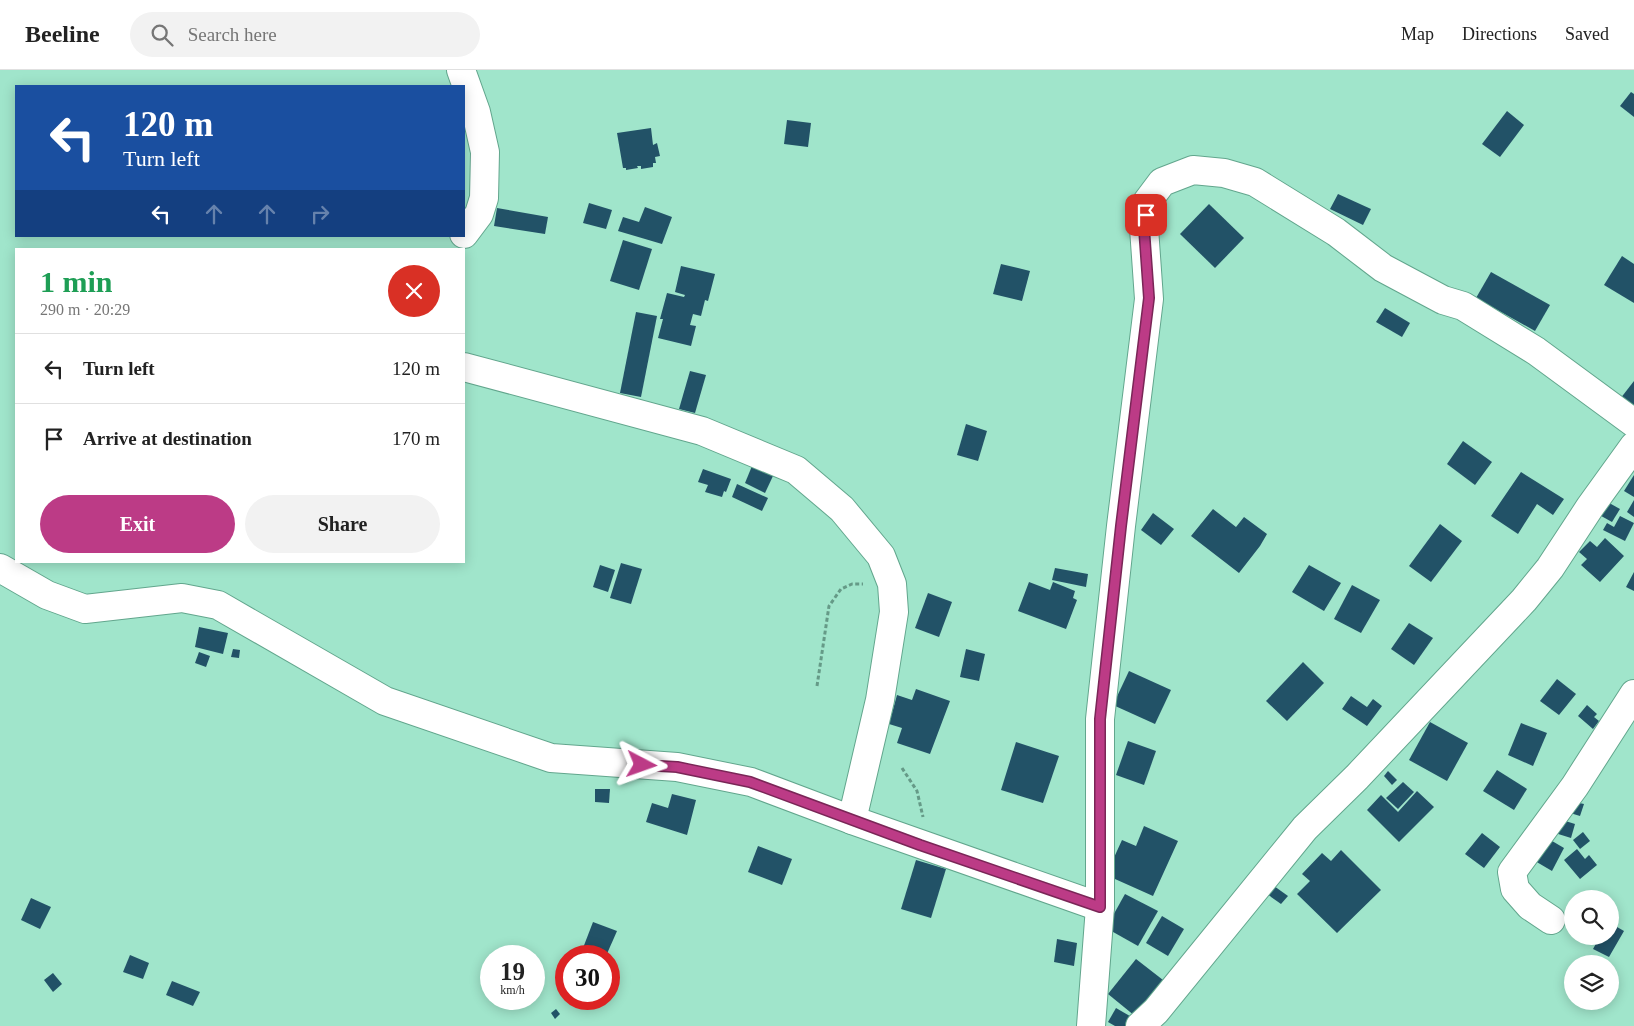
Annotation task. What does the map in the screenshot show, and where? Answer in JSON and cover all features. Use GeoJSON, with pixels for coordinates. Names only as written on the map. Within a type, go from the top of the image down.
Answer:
{"type":"FeatureCollection","features":[{"type":"Feature","properties":{"kind":"street"},"geometry":{"type":"LineString","coordinates":[[461,70],[476,112],[485,152],[484,198],[479,214],[465,232]]}},
{"type":"Feature","properties":{"kind":"street"},"geometry":{"type":"LineString","coordinates":[[1091,1026],[1100,907],[1100,719],[1122,516],[1149,298],[1144,228],[1147,202],[1162,182],[1193,170],[1224,173],[1255,182],[1336,232],[1383,268],[1443,300],[1463,306],[1520,341],[1634,423]]}},
{"type":"Feature","properties":{"kind":"street"},"geometry":{"type":"LineString","coordinates":[[453,248],[461,237]]}},
{"type":"Feature","properties":{"kind":"street"},"geometry":{"type":"LineString","coordinates":[[465,367],[702,431],[796,470],[842,509],[881,556],[892,584],[894,612],[882,691],[852,820]]}},
{"type":"Feature","properties":{"kind":"street"},"geometry":{"type":"LineString","coordinates":[[1140,1026],[1156,1011],[1306,828],[1357,777],[1524,600],[1550,568],[1590,507],[1634,446]]}},
{"type":"Feature","properties":{"kind":"street"},"geometry":{"type":"LineString","coordinates":[[0,568],[47,595],[84,609],[182,598],[218,605],[385,701],[542,755],[551,758],[590,762],[677,767],[750,782],[920,845],[1100,907]]}},
{"type":"Feature","properties":{"kind":"street"},"geometry":{"type":"LineString","coordinates":[[1551,920],[1530,906],[1515,889],[1512,872],[1575,786],[1634,694]]}},
{"type":"Feature","properties":{"kind":"path"},"geometry":{"type":"LineString","coordinates":[[817,686],[829,606],[841,589],[852,584],[892,584]]}},
{"type":"Feature","properties":{"kind":"path"},"geometry":{"type":"LineString","coordinates":[[902,768],[917,791],[923,815],[920,845]]}},
{"type":"Feature","properties":{"kind":"building"},"geometry":{"type":"Polygon","coordinates":[[[1631,92],[1634,94],[1634,117],[1620,106],[1631,92]]]}},
{"type":"Feature","properties":{"kind":"building"},"geometry":{"type":"Polygon","coordinates":[[[1507,111],[1524,125],[1500,157],[1482,144],[1507,111]]]}},
{"type":"Feature","properties":{"kind":"building"},"geometry":{"type":"Polygon","coordinates":[[[787,120],[811,123],[808,147],[784,144],[787,120]]]}},
{"type":"Feature","properties":{"kind":"building"},"geometry":{"type":"Polygon","coordinates":[[[651,128],[653,145],[657,143],[660,156],[655,157],[656,163],[653,163],[653,167],[641,169],[641,166],[637,166],[638,168],[626,170],[626,168],[623,168],[617,133],[651,128]]]}},
{"type":"Feature","properties":{"kind":"building"},"geometry":{"type":"Polygon","coordinates":[[[1338,194],[1371,209],[1363,225],[1330,209],[1338,194]]]}},
{"type":"Feature","properties":{"kind":"building"},"geometry":{"type":"Polygon","coordinates":[[[589,203],[612,210],[606,229],[583,223],[589,203]]]}},
{"type":"Feature","properties":{"kind":"building"},"geometry":{"type":"Polygon","coordinates":[[[1209,204],[1244,238],[1215,268],[1180,234],[1209,204]]]}},
{"type":"Feature","properties":{"kind":"building"},"geometry":{"type":"Polygon","coordinates":[[[645,207],[672,217],[662,244],[618,231],[623,217],[639,222],[645,207]]]}},
{"type":"Feature","properties":{"kind":"building"},"geometry":{"type":"Polygon","coordinates":[[[497,208],[548,217],[545,234],[494,226],[497,208]]]}},
{"type":"Feature","properties":{"kind":"building"},"geometry":{"type":"Polygon","coordinates":[[[623,240],[652,249],[639,290],[610,281],[623,240]]]}},
{"type":"Feature","properties":{"kind":"building"},"geometry":{"type":"Polygon","coordinates":[[[1622,256],[1634,264],[1634,303],[1604,285],[1622,256]]]}},
{"type":"Feature","properties":{"kind":"building"},"geometry":{"type":"Polygon","coordinates":[[[1001,264],[1030,271],[1022,301],[993,294],[1001,264]]]}},
{"type":"Feature","properties":{"kind":"building"},"geometry":{"type":"Polygon","coordinates":[[[681,266],[715,274],[708,301],[705,300],[701,316],[693,314],[690,325],[696,326],[691,346],[658,338],[663,319],[660,319],[667,293],[684,297],[685,295],[675,292],[681,266]]]}},
{"type":"Feature","properties":{"kind":"building"},"geometry":{"type":"Polygon","coordinates":[[[1491,272],[1550,305],[1535,331],[1476,298],[1491,272]]]}},
{"type":"Feature","properties":{"kind":"building"},"geometry":{"type":"Polygon","coordinates":[[[1385,308],[1410,323],[1402,337],[1376,322],[1385,308]]]}},
{"type":"Feature","properties":{"kind":"building"},"geometry":{"type":"Polygon","coordinates":[[[636,312],[657,316],[641,397],[620,393],[636,312]]]}},
{"type":"Feature","properties":{"kind":"building"},"geometry":{"type":"Polygon","coordinates":[[[690,371],[706,375],[695,413],[679,409],[690,371]]]}},
{"type":"Feature","properties":{"kind":"building"},"geometry":{"type":"Polygon","coordinates":[[[1634,381],[1634,409],[1620,399],[1634,381]]]}},
{"type":"Feature","properties":{"kind":"building"},"geometry":{"type":"Polygon","coordinates":[[[966,424],[987,431],[978,461],[957,455],[966,424]]]}},
{"type":"Feature","properties":{"kind":"building"},"geometry":{"type":"Polygon","coordinates":[[[1463,441],[1492,462],[1475,485],[1447,464],[1463,441]]]}},
{"type":"Feature","properties":{"kind":"building"},"geometry":{"type":"Polygon","coordinates":[[[752,466],[773,476],[765,493],[745,483],[752,466]]]}},
{"type":"Feature","properties":{"kind":"building"},"geometry":{"type":"Polygon","coordinates":[[[703,469],[731,479],[722,497],[705,492],[708,485],[698,482],[703,469]]]}},
{"type":"Feature","properties":{"kind":"building"},"geometry":{"type":"Polygon","coordinates":[[[1521,472],[1564,499],[1553,515],[1537,504],[1518,534],[1491,516],[1521,472]]]}},
{"type":"Feature","properties":{"kind":"building"},"geometry":{"type":"Polygon","coordinates":[[[1634,475],[1634,497],[1624,491],[1634,475]]]}},
{"type":"Feature","properties":{"kind":"building"},"geometry":{"type":"Polygon","coordinates":[[[737,484],[768,498],[762,511],[732,497],[737,484]]]}},
{"type":"Feature","properties":{"kind":"building"},"geometry":{"type":"Polygon","coordinates":[[[1602,499],[1620,509],[1612,522],[1594,512],[1602,499]]]}},
{"type":"Feature","properties":{"kind":"building"},"geometry":{"type":"Polygon","coordinates":[[[1634,500],[1634,517],[1627,512],[1634,500]]]}},
{"type":"Feature","properties":{"kind":"building"},"geometry":{"type":"Polygon","coordinates":[[[1213,509],[1236,527],[1244,517],[1267,534],[1239,573],[1191,536],[1213,509]]]}},
{"type":"Feature","properties":{"kind":"building"},"geometry":{"type":"Polygon","coordinates":[[[1153,513],[1174,529],[1161,545],[1141,530],[1153,513]]]}},
{"type":"Feature","properties":{"kind":"building"},"geometry":{"type":"Polygon","coordinates":[[[1620,516],[1634,523],[1625,541],[1603,530],[1607,523],[1614,527],[1620,516]]]}},
{"type":"Feature","properties":{"kind":"building"},"geometry":{"type":"Polygon","coordinates":[[[1440,524],[1462,541],[1431,582],[1409,566],[1440,524]]]}},
{"type":"Feature","properties":{"kind":"building"},"geometry":{"type":"Polygon","coordinates":[[[1605,538],[1624,556],[1600,582],[1581,565],[1587,559],[1579,552],[1590,541],[1597,547],[1605,538]]]}},
{"type":"Feature","properties":{"kind":"building"},"geometry":{"type":"Polygon","coordinates":[[[621,563],[642,569],[631,604],[610,598],[621,563]]]}},
{"type":"Feature","properties":{"kind":"building"},"geometry":{"type":"Polygon","coordinates":[[[600,565],[615,570],[608,592],[593,587],[600,565]]]}},
{"type":"Feature","properties":{"kind":"building"},"geometry":{"type":"Polygon","coordinates":[[[1309,565],[1341,583],[1324,611],[1292,592],[1309,565]]]}},
{"type":"Feature","properties":{"kind":"building"},"geometry":{"type":"Polygon","coordinates":[[[1055,568],[1088,574],[1086,587],[1052,580],[1055,568]]]}},
{"type":"Feature","properties":{"kind":"building"},"geometry":{"type":"Polygon","coordinates":[[[1634,572],[1634,591],[1626,587],[1634,572]]]}},
{"type":"Feature","properties":{"kind":"building"},"geometry":{"type":"Polygon","coordinates":[[[1029,582],[1050,590],[1053,582],[1075,591],[1073,598],[1077,600],[1066,629],[1018,611],[1029,582]]]}},
{"type":"Feature","properties":{"kind":"building"},"geometry":{"type":"Polygon","coordinates":[[[1352,585],[1380,600],[1361,633],[1334,619],[1352,585]]]}},
{"type":"Feature","properties":{"kind":"building"},"geometry":{"type":"Polygon","coordinates":[[[928,593],[952,602],[939,637],[915,628],[928,593]]]}},
{"type":"Feature","properties":{"kind":"building"},"geometry":{"type":"Polygon","coordinates":[[[1409,623],[1433,638],[1414,665],[1391,649],[1409,623]]]}},
{"type":"Feature","properties":{"kind":"building"},"geometry":{"type":"Polygon","coordinates":[[[199,627],[228,633],[223,654],[195,647],[199,627]]]}},
{"type":"Feature","properties":{"kind":"building"},"geometry":{"type":"Polygon","coordinates":[[[233,649],[240,650],[239,658],[231,657],[233,649]]]}},
{"type":"Feature","properties":{"kind":"building"},"geometry":{"type":"Polygon","coordinates":[[[966,649],[985,654],[979,681],[960,677],[966,649]]]}},
{"type":"Feature","properties":{"kind":"building"},"geometry":{"type":"Polygon","coordinates":[[[199,652],[210,656],[206,667],[195,663],[199,652]]]}},
{"type":"Feature","properties":{"kind":"building"},"geometry":{"type":"Polygon","coordinates":[[[1303,662],[1324,683],[1287,721],[1266,701],[1303,662]]]}},
{"type":"Feature","properties":{"kind":"building"},"geometry":{"type":"Polygon","coordinates":[[[1129,671],[1171,690],[1155,724],[1113,705],[1129,671]]]}},
{"type":"Feature","properties":{"kind":"building"},"geometry":{"type":"Polygon","coordinates":[[[1557,679],[1576,694],[1559,715],[1540,701],[1557,679]]]}},
{"type":"Feature","properties":{"kind":"building"},"geometry":{"type":"Polygon","coordinates":[[[916,689],[950,701],[930,754],[897,743],[902,728],[889,724],[897,695],[912,700],[916,689]]]}},
{"type":"Feature","properties":{"kind":"building"},"geometry":{"type":"Polygon","coordinates":[[[1351,696],[1367,707],[1373,699],[1382,706],[1367,726],[1342,709],[1351,696]]]}},
{"type":"Feature","properties":{"kind":"building"},"geometry":{"type":"Polygon","coordinates":[[[1587,705],[1597,714],[1594,717],[1599,721],[1593,729],[1578,716],[1587,705]]]}},
{"type":"Feature","properties":{"kind":"building"},"geometry":{"type":"Polygon","coordinates":[[[1430,722],[1468,743],[1447,781],[1409,760],[1430,722]]]}},
{"type":"Feature","properties":{"kind":"building"},"geometry":{"type":"Polygon","coordinates":[[[1521,723],[1547,733],[1533,766],[1508,755],[1521,723]]]}},
{"type":"Feature","properties":{"kind":"building"},"geometry":{"type":"Polygon","coordinates":[[[1128,741],[1156,751],[1144,785],[1116,775],[1128,741]]]}},
{"type":"Feature","properties":{"kind":"building"},"geometry":{"type":"Polygon","coordinates":[[[1016,742],[1059,756],[1043,803],[1001,790],[1016,742]]]}},
{"type":"Feature","properties":{"kind":"building"},"geometry":{"type":"Polygon","coordinates":[[[1497,770],[1527,789],[1514,810],[1483,791],[1497,770]]]}},
{"type":"Feature","properties":{"kind":"building"},"geometry":{"type":"Polygon","coordinates":[[[1388,771],[1397,780],[1392,785],[1384,776],[1388,771]]]}},
{"type":"Feature","properties":{"kind":"building"},"geometry":{"type":"Polygon","coordinates":[[[1403,782],[1414,792],[1398,809],[1386,798],[1403,782]]]}},
{"type":"Feature","properties":{"kind":"building"},"geometry":{"type":"Polygon","coordinates":[[[595,789],[610,789],[609,803],[595,802],[595,789]]]}},
{"type":"Feature","properties":{"kind":"building"},"geometry":{"type":"Polygon","coordinates":[[[1417,791],[1434,807],[1399,842],[1367,810],[1381,795],[1398,812],[1417,791]]]}},
{"type":"Feature","properties":{"kind":"building"},"geometry":{"type":"Polygon","coordinates":[[[672,794],[696,800],[687,835],[646,822],[652,803],[668,808],[672,794]]]}},
{"type":"Feature","properties":{"kind":"building"},"geometry":{"type":"Polygon","coordinates":[[[1570,801],[1584,804],[1580,816],[1567,812],[1570,801]]]}},
{"type":"Feature","properties":{"kind":"building"},"geometry":{"type":"Polygon","coordinates":[[[1559,819],[1575,824],[1571,838],[1555,833],[1559,819]]]}},
{"type":"Feature","properties":{"kind":"building"},"geometry":{"type":"Polygon","coordinates":[[[1144,826],[1178,841],[1153,896],[1106,875],[1122,840],[1136,846],[1144,826]]]}},
{"type":"Feature","properties":{"kind":"building"},"geometry":{"type":"Polygon","coordinates":[[[1583,832],[1590,841],[1580,849],[1573,840],[1583,832]]]}},
{"type":"Feature","properties":{"kind":"building"},"geometry":{"type":"Polygon","coordinates":[[[1482,833],[1500,847],[1484,868],[1465,854],[1482,833]]]}},
{"type":"Feature","properties":{"kind":"building"},"geometry":{"type":"Polygon","coordinates":[[[1547,838],[1564,848],[1552,871],[1535,861],[1547,838]]]}},
{"type":"Feature","properties":{"kind":"building"},"geometry":{"type":"Polygon","coordinates":[[[758,846],[792,859],[782,885],[748,872],[758,846]]]}},
{"type":"Feature","properties":{"kind":"building"},"geometry":{"type":"Polygon","coordinates":[[[1577,849],[1585,859],[1589,855],[1597,865],[1580,879],[1564,860],[1577,849]]]}},
{"type":"Feature","properties":{"kind":"building"},"geometry":{"type":"Polygon","coordinates":[[[1341,850],[1381,890],[1337,933],[1297,894],[1310,881],[1302,874],[1322,853],[1331,861],[1341,850]]]}},
{"type":"Feature","properties":{"kind":"building"},"geometry":{"type":"Polygon","coordinates":[[[916,860],[946,869],[931,918],[901,909],[916,860]]]}},
{"type":"Feature","properties":{"kind":"building"},"geometry":{"type":"Polygon","coordinates":[[[1274,886],[1288,896],[1281,904],[1267,894],[1274,886]]]}},
{"type":"Feature","properties":{"kind":"building"},"geometry":{"type":"Polygon","coordinates":[[[1125,894],[1158,911],[1138,946],[1106,928],[1125,894]]]}},
{"type":"Feature","properties":{"kind":"building"},"geometry":{"type":"Polygon","coordinates":[[[31,898],[51,907],[40,929],[21,920],[31,898]]]}},
{"type":"Feature","properties":{"kind":"building"},"geometry":{"type":"Polygon","coordinates":[[[1162,916],[1184,929],[1168,956],[1146,943],[1162,916]]]}},
{"type":"Feature","properties":{"kind":"building"},"geometry":{"type":"Polygon","coordinates":[[[593,922],[617,931],[611,945],[584,945],[593,922]]]}},
{"type":"Feature","properties":{"kind":"building"},"geometry":{"type":"Polygon","coordinates":[[[1619,928],[1624,931],[1619,940],[1619,928]]]}},
{"type":"Feature","properties":{"kind":"building"},"geometry":{"type":"Polygon","coordinates":[[[1057,939],[1077,943],[1074,966],[1054,962],[1057,939]]]}},
{"type":"Feature","properties":{"kind":"building"},"geometry":{"type":"Polygon","coordinates":[[[1595,945],[1616,945],[1610,955],[1605,955],[1593,949],[1595,945]]]}},
{"type":"Feature","properties":{"kind":"building"},"geometry":{"type":"Polygon","coordinates":[[[130,955],[149,963],[143,979],[123,972],[130,955]]]}},
{"type":"Feature","properties":{"kind":"building"},"geometry":{"type":"Polygon","coordinates":[[[1136,959],[1163,980],[1135,1016],[1108,994],[1136,959]]]}},
{"type":"Feature","properties":{"kind":"building"},"geometry":{"type":"Polygon","coordinates":[[[53,973],[62,984],[53,992],[44,980],[53,973]]]}},
{"type":"Feature","properties":{"kind":"building"},"geometry":{"type":"Polygon","coordinates":[[[172,981],[200,992],[193,1006],[166,995],[172,981]]]}},
{"type":"Feature","properties":{"kind":"building"},"geometry":{"type":"Polygon","coordinates":[[[1116,1008],[1135,1019],[1131,1026],[1115,1026],[1108,1022],[1116,1008]]]}},
{"type":"Feature","properties":{"kind":"building"},"geometry":{"type":"Polygon","coordinates":[[[555,1010],[560,1014],[555,1019],[551,1013],[555,1010]]]}},
{"type":"Feature","properties":{"kind":"route"},"geometry":{"type":"LineString","coordinates":[[642,765],[677,767],[750,782],[920,845],[1100,907],[1100,719],[1149,298],[1144,228],[1146,215]]}}]}
